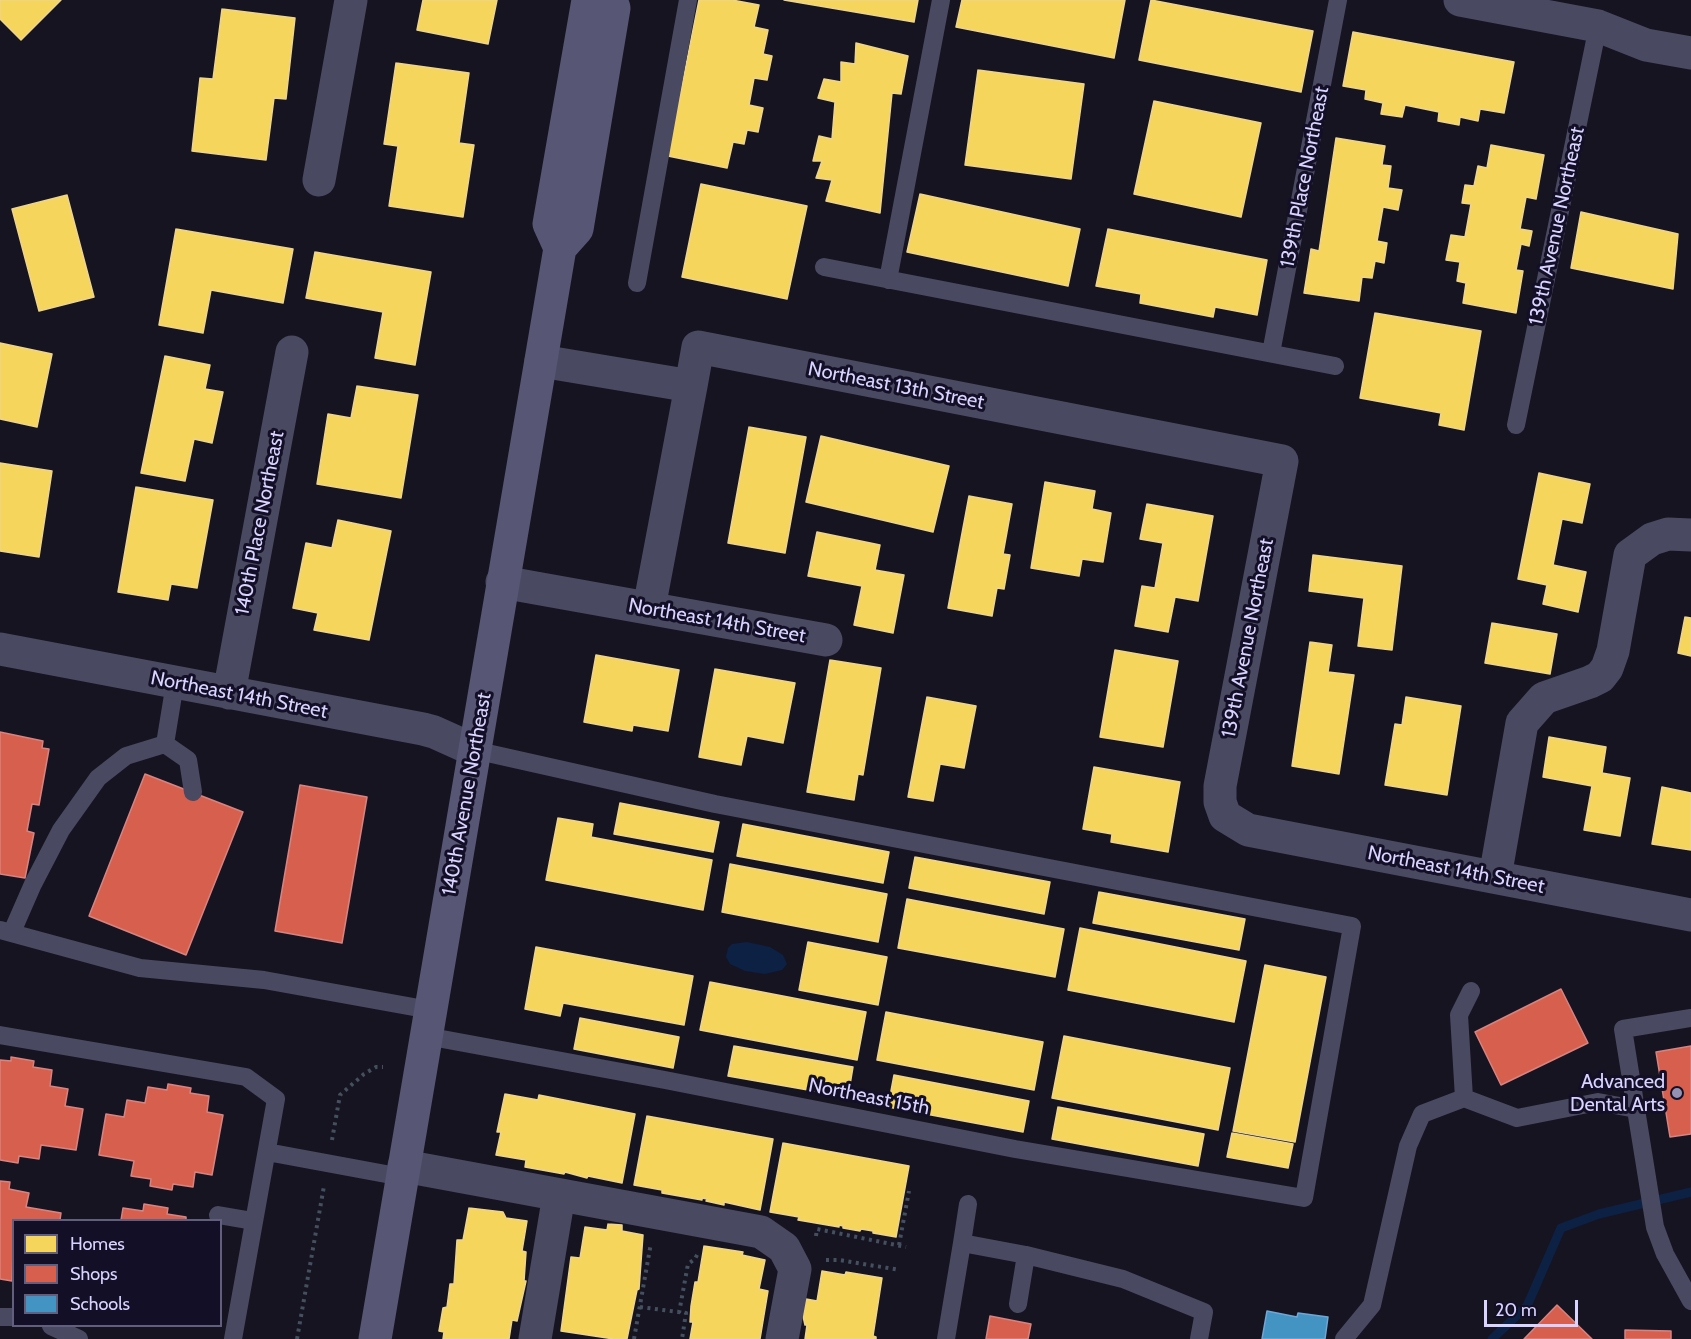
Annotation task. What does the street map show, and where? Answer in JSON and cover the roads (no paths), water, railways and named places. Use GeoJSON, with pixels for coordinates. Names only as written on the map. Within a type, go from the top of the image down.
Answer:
{"type":"FeatureCollection","features":[{"type":"Feature","properties":{"kind":"main road"},"geometry":{"type":"LineString","coordinates":[[560,248],[549,224],[588,0]]}},
{"type":"Feature","properties":{"kind":"main road","name":"140th Avenue Northeast"},"geometry":{"type":"LineString","coordinates":[[375,1339],[560,248],[577,228],[614,8],[611,0]]}},
{"type":"Feature","properties":{"kind":"street"},"geometry":{"type":"LineString","coordinates":[[319,180],[351,0]]}},
{"type":"Feature","properties":{"kind":"street"},"geometry":{"type":"LineString","coordinates":[[1460,0],[1598,26],[1646,45],[1691,53]]}},
{"type":"Feature","properties":{"kind":"street","name":"Northeast 13th Street"},"geometry":{"type":"LineString","coordinates":[[690,386],[698,347],[1282,460]]}},
{"type":"Feature","properties":{"kind":"street","name":"140th Place Northeast"},"geometry":{"type":"LineString","coordinates":[[229,693],[292,352]]}},
{"type":"Feature","properties":{"kind":"street"},"geometry":{"type":"LineString","coordinates":[[541,361],[690,386],[649,608]]}},
{"type":"Feature","properties":{"kind":"street","name":"139th Avenue Northeast"},"geometry":{"type":"LineString","coordinates":[[1225,816],[1220,802],[1220,786],[1282,460]]}},
{"type":"Feature","properties":{"kind":"street"},"geometry":{"type":"LineString","coordinates":[[1495,877],[1522,723],[1545,698],[1590,682],[1600,677],[1607,668],[1613,651],[1626,567],[1630,555],[1652,539],[1668,534],[1691,535]]}},
{"type":"Feature","properties":{"kind":"street","name":"Northeast 14th Street"},"geometry":{"type":"LineString","coordinates":[[502,582],[826,640]]}},
{"type":"Feature","properties":{"kind":"street","name":"Northeast 14th Street"},"geometry":{"type":"LineString","coordinates":[[0,649],[434,732],[474,750]]}},
{"type":"Feature","properties":{"kind":"street","name":"Northeast 14th Street"},"geometry":{"type":"LineString","coordinates":[[1225,816],[1248,830],[1691,915]]}},
{"type":"Feature","properties":{"kind":"street"},"geometry":{"type":"LineString","coordinates":[[403,1172],[559,1195],[761,1232],[805,1260],[795,1269],[782,1339]]}},
{"type":"Feature","properties":{"kind":"street"},"geometry":{"type":"LineString","coordinates":[[535,1339],[559,1195]]}},
{"type":"Feature","properties":{"kind":"lane"},"geometry":{"type":"LineString","coordinates":[[637,283],[688,0]]}},
{"type":"Feature","properties":{"kind":"lane"},"geometry":{"type":"LineString","coordinates":[[888,280],[941,0]]}},
{"type":"Feature","properties":{"kind":"lane","name":"139th Place Northeast"},"geometry":{"type":"LineString","coordinates":[[1271,354],[1338,0]]}},
{"type":"Feature","properties":{"kind":"lane","name":"139th Avenue Northeast"},"geometry":{"type":"LineString","coordinates":[[1516,425],[1598,26]]}},
{"type":"Feature","properties":{"kind":"lane"},"geometry":{"type":"LineString","coordinates":[[824,267],[1335,366]]}},
{"type":"Feature","properties":{"kind":"lane"},"geometry":{"type":"LineString","coordinates":[[165,744],[175,683]]}},
{"type":"Feature","properties":{"kind":"lane"},"geometry":{"type":"LineString","coordinates":[[165,744],[188,760],[193,792]]}},
{"type":"Feature","properties":{"kind":"lane"},"geometry":{"type":"LineString","coordinates":[[6,931],[61,830],[98,778],[126,756],[165,744]]}},
{"type":"Feature","properties":{"kind":"lane","name":"Northeast 15th"},"geometry":{"type":"LineString","coordinates":[[6,931],[140,968],[264,980],[654,1078],[1015,1149],[1304,1198],[1352,926],[715,804],[474,750]]}},
{"type":"Feature","properties":{"kind":"lane"},"geometry":{"type":"LineString","coordinates":[[1464,1098],[1459,1015],[1471,991]]}},
{"type":"Feature","properties":{"kind":"lane"},"geometry":{"type":"LineString","coordinates":[[1691,1018],[1623,1029],[1654,1227],[1665,1254],[1691,1301]]}},
{"type":"Feature","properties":{"kind":"lane"},"geometry":{"type":"LineString","coordinates":[[0,1035],[246,1077],[276,1100],[233,1339]]}},
{"type":"Feature","properties":{"kind":"lane"},"geometry":{"type":"LineString","coordinates":[[1344,1339],[1372,1305],[1408,1146],[1422,1114],[1464,1098],[1517,1119],[1598,1102],[1636,1109]]}},
{"type":"Feature","properties":{"kind":"lane"},"geometry":{"type":"LineString","coordinates":[[267,1152],[328,1163],[403,1172]]}},
{"type":"Feature","properties":{"kind":"lane"},"geometry":{"type":"LineString","coordinates":[[946,1339],[968,1204]]}},
{"type":"Feature","properties":{"kind":"lane"},"geometry":{"type":"LineString","coordinates":[[218,1215],[253,1221]]}},
{"type":"Feature","properties":{"kind":"lane"},"geometry":{"type":"LineString","coordinates":[[962,1243],[1026,1255],[1123,1279],[1204,1312],[1199,1339]]}},
{"type":"Feature","properties":{"kind":"lane"},"geometry":{"type":"LineString","coordinates":[[1018,1304],[1026,1255]]}},
{"type":"Feature","properties":{"kind":"lane"},"geometry":{"type":"LineString","coordinates":[[53,1327],[79,1339]]}},
{"type":"Feature","properties":{"kind":"water"},"geometry":{"type":"Polygon","coordinates":[[[747,942],[770,947],[783,955],[787,964],[782,970],[765,974],[745,971],[730,964],[726,957],[728,948],[732,944],[747,942]]]}},
{"type":"Feature","properties":{"kind":"waterway"},"geometry":{"type":"LineString","coordinates":[[1492,1339],[1527,1306],[1561,1228],[1599,1214],[1691,1192]]}},
{"type":"Feature","properties":{"kind":"place","name":"Advanced Dental Arts"},"geometry":{"type":"Point","coordinates":[1677,1093]}}]}
